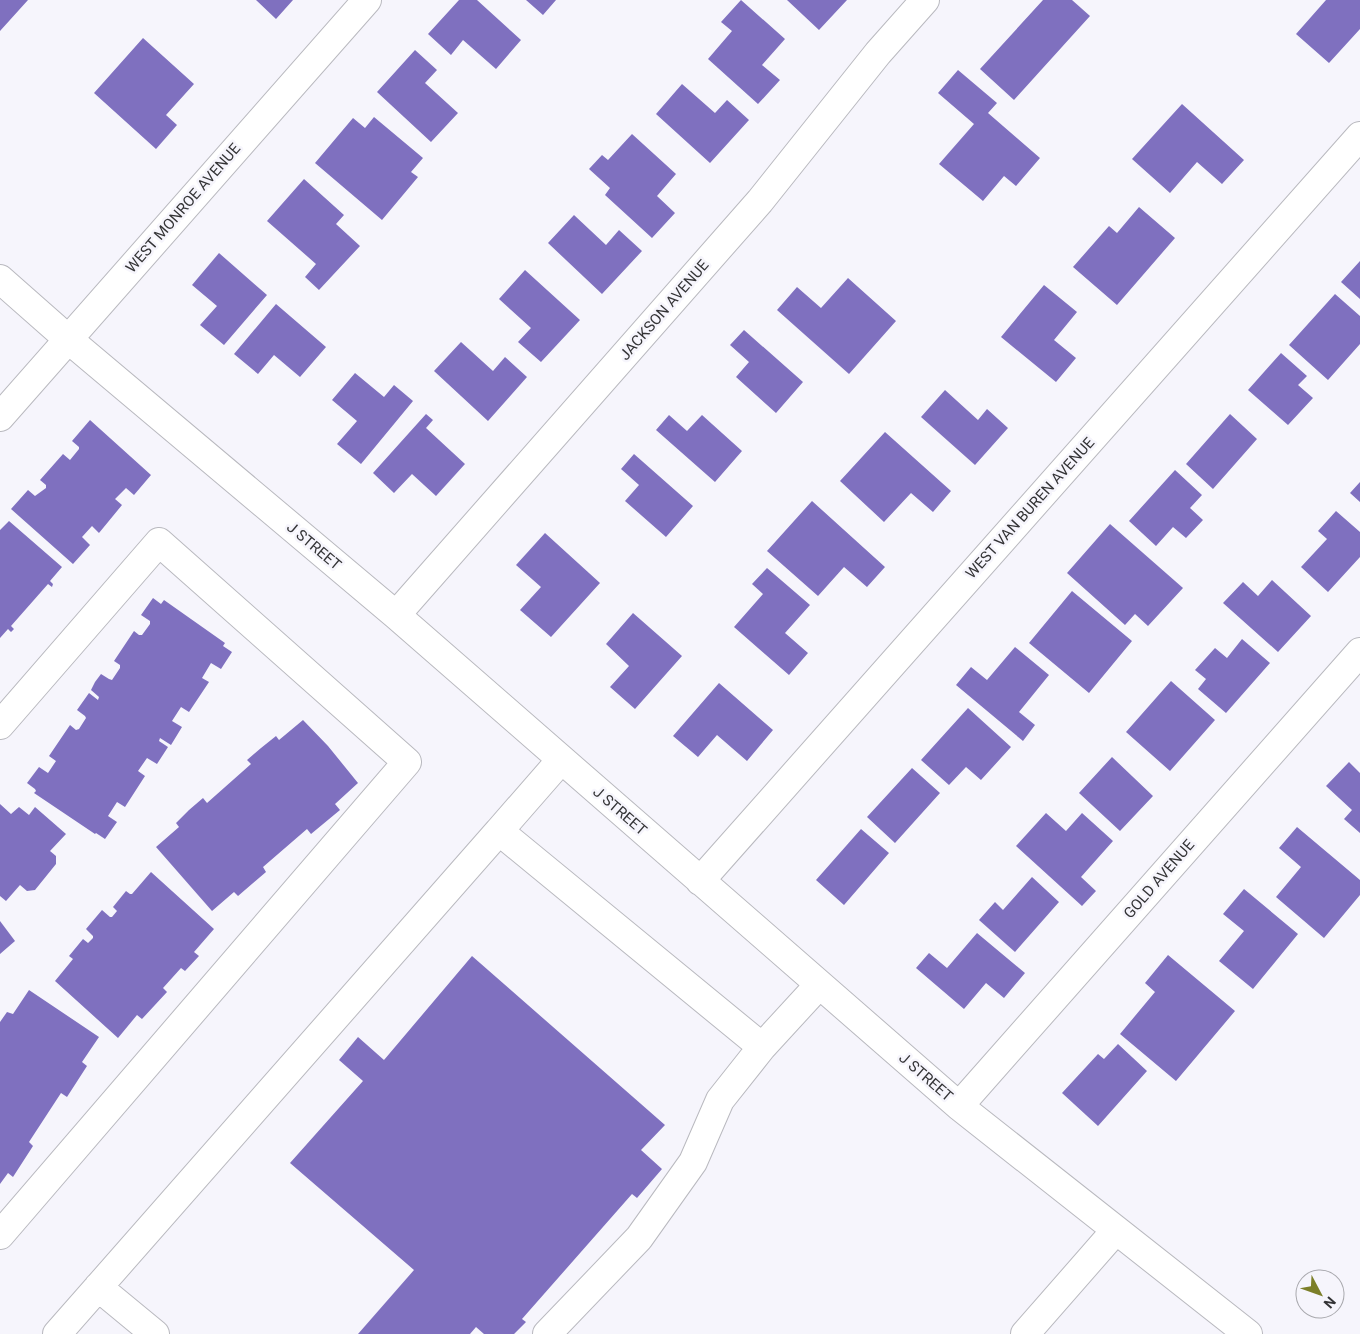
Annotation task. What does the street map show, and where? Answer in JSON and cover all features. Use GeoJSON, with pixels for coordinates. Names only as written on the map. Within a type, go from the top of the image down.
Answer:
{"type":"FeatureCollection","features":[{"type":"Feature","properties":{"kind":"street","name":"WEST MONROE AVENUE"},"geometry":{"type":"LineString","coordinates":[[0,417],[367,0]]}},
{"type":"Feature","properties":{"kind":"street","name":"JACKSON AVENUE"},"geometry":{"type":"LineString","coordinates":[[396,615],[760,201],[878,53],[925,0]]}},
{"type":"Feature","properties":{"kind":"street","name":"WEST VAN BUREN AVENUE"},"geometry":{"type":"LineString","coordinates":[[700,881],[1360,136]]}},
{"type":"Feature","properties":{"kind":"street","name":"J STREET"},"geometry":{"type":"LineString","coordinates":[[0,279],[68,339],[396,615],[958,1106],[1248,1334]]}},
{"type":"Feature","properties":{"kind":"street"},"geometry":{"type":"LineString","coordinates":[[0,724],[158,542],[407,762],[0,1235]]}},
{"type":"Feature","properties":{"kind":"street","name":"GOLD AVENUE"},"geometry":{"type":"LineString","coordinates":[[958,1106],[1360,652]]}},
{"type":"Feature","properties":{"kind":"street"},"geometry":{"type":"LineString","coordinates":[[57,1334],[561,760]]}},
{"type":"Feature","properties":{"kind":"street"},"geometry":{"type":"LineString","coordinates":[[499,831],[762,1046]]}},
{"type":"Feature","properties":{"kind":"street"},"geometry":{"type":"LineString","coordinates":[[547,1334],[639,1238],[693,1162],[720,1100],[762,1046],[819,985]]}},
{"type":"Feature","properties":{"kind":"street"},"geometry":{"type":"LineString","coordinates":[[1025,1334],[1116,1230]]}},
{"type":"Feature","properties":{"kind":"street"},"geometry":{"type":"LineString","coordinates":[[98,1287],[155,1334]]}},
{"type":"Feature","properties":{"kind":"building"},"geometry":{"type":"Polygon","coordinates":[[[0,0],[28,0],[0,31],[0,0]]]}},
{"type":"Feature","properties":{"kind":"building"},"geometry":{"type":"Polygon","coordinates":[[[256,0],[293,0],[276,19],[256,0]]]}},
{"type":"Feature","properties":{"kind":"building"},"geometry":{"type":"Polygon","coordinates":[[[459,0],[477,0],[521,40],[496,69],[463,40],[451,55],[428,34],[459,0]]]}},
{"type":"Feature","properties":{"kind":"building"},"geometry":{"type":"Polygon","coordinates":[[[526,0],[556,0],[543,15],[526,0]]]}},
{"type":"Feature","properties":{"kind":"building"},"geometry":{"type":"Polygon","coordinates":[[[741,0],[785,39],[762,65],[780,80],[758,104],[708,59],[732,31],[721,22],[741,0]]]}},
{"type":"Feature","properties":{"kind":"building"},"geometry":{"type":"Polygon","coordinates":[[[787,0],[847,0],[819,30],[787,0]]]}},
{"type":"Feature","properties":{"kind":"building"},"geometry":{"type":"Polygon","coordinates":[[[1043,0],[1072,0],[1090,16],[1014,100],[980,69],[1043,0]]]}},
{"type":"Feature","properties":{"kind":"building"},"geometry":{"type":"Polygon","coordinates":[[[1326,0],[1360,0],[1360,29],[1329,63],[1296,34],[1326,0]]]}},
{"type":"Feature","properties":{"kind":"building"},"geometry":{"type":"Polygon","coordinates":[[[143,38],[194,84],[166,115],[177,125],[156,149],[94,93],[143,38]]]}},
{"type":"Feature","properties":{"kind":"building"},"geometry":{"type":"Polygon","coordinates":[[[415,50],[437,70],[425,83],[458,113],[431,142],[377,92],[415,50]]]}},
{"type":"Feature","properties":{"kind":"building"},"geometry":{"type":"Polygon","coordinates":[[[958,70],[997,103],[988,113],[1040,158],[1016,186],[1004,176],[983,201],[939,164],[974,124],[938,93],[958,70]]]}},
{"type":"Feature","properties":{"kind":"building"},"geometry":{"type":"Polygon","coordinates":[[[682,84],[715,113],[727,100],[749,120],[710,163],[656,114],[682,84]]]}},
{"type":"Feature","properties":{"kind":"building"},"geometry":{"type":"Polygon","coordinates":[[[1182,104],[1244,160],[1222,184],[1197,162],[1170,193],[1132,159],[1182,104]]]}},
{"type":"Feature","properties":{"kind":"building"},"geometry":{"type":"Polygon","coordinates":[[[374,117],[423,158],[411,172],[418,177],[382,220],[315,163],[353,118],[365,128],[374,117]]]}},
{"type":"Feature","properties":{"kind":"building"},"geometry":{"type":"Polygon","coordinates":[[[632,134],[676,174],[657,196],[675,213],[652,238],[605,195],[610,188],[589,169],[602,155],[608,160],[632,134]]]}},
{"type":"Feature","properties":{"kind":"building"},"geometry":{"type":"Polygon","coordinates":[[[304,179],[344,215],[336,224],[360,246],[319,290],[305,277],[316,264],[267,221],[304,179]]]}},
{"type":"Feature","properties":{"kind":"building"},"geometry":{"type":"Polygon","coordinates":[[[1139,207],[1175,238],[1117,305],[1073,267],[1109,226],[1117,233],[1139,207]]]}},
{"type":"Feature","properties":{"kind":"building"},"geometry":{"type":"Polygon","coordinates":[[[574,215],[606,245],[619,230],[642,251],[602,294],[548,243],[574,215]]]}},
{"type":"Feature","properties":{"kind":"building"},"geometry":{"type":"Polygon","coordinates":[[[219,253],[267,295],[224,345],[200,325],[217,306],[192,285],[219,253]]]}},
{"type":"Feature","properties":{"kind":"building"},"geometry":{"type":"Polygon","coordinates":[[[1360,261],[1360,299],[1341,282],[1360,261]]]}},
{"type":"Feature","properties":{"kind":"building"},"geometry":{"type":"Polygon","coordinates":[[[525,270],[580,320],[541,362],[518,342],[531,328],[499,299],[525,270]]]}},
{"type":"Feature","properties":{"kind":"building"},"geometry":{"type":"Polygon","coordinates":[[[848,278],[896,321],[849,374],[777,310],[797,287],[821,308],[848,278]]]}},
{"type":"Feature","properties":{"kind":"building"},"geometry":{"type":"Polygon","coordinates":[[[1044,285],[1077,312],[1054,340],[1076,358],[1056,382],[1001,337],[1044,285]]]}},
{"type":"Feature","properties":{"kind":"building"},"geometry":{"type":"Polygon","coordinates":[[[1335,294],[1360,316],[1360,344],[1328,380],[1289,345],[1335,294]]]}},
{"type":"Feature","properties":{"kind":"building"},"geometry":{"type":"Polygon","coordinates":[[[276,304],[326,347],[300,377],[274,355],[258,374],[234,354],[276,304]]]}},
{"type":"Feature","properties":{"kind":"building"},"geometry":{"type":"Polygon","coordinates":[[[744,330],[803,382],[776,413],[736,377],[749,362],[730,345],[744,330]]]}},
{"type":"Feature","properties":{"kind":"building"},"geometry":{"type":"Polygon","coordinates":[[[461,342],[493,371],[505,357],[527,377],[488,421],[434,371],[461,342]]]}},
{"type":"Feature","properties":{"kind":"building"},"geometry":{"type":"Polygon","coordinates":[[[1281,353],[1307,376],[1298,385],[1313,398],[1288,425],[1248,390],[1281,353]]]}},
{"type":"Feature","properties":{"kind":"building"},"geometry":{"type":"Polygon","coordinates":[[[355,373],[384,397],[394,385],[413,401],[361,464],[337,444],[357,421],[332,400],[355,373]]]}},
{"type":"Feature","properties":{"kind":"building"},"geometry":{"type":"Polygon","coordinates":[[[945,390],[978,420],[987,409],[1008,428],[975,465],[921,417],[945,390]]]}},
{"type":"Feature","properties":{"kind":"building"},"geometry":{"type":"Polygon","coordinates":[[[426,414],[433,420],[426,428],[465,464],[436,496],[412,474],[394,493],[373,473],[426,414]]]}},
{"type":"Feature","properties":{"kind":"building"},"geometry":{"type":"Polygon","coordinates":[[[1230,414],[1257,439],[1213,489],[1186,464],[1230,414]]]}},
{"type":"Feature","properties":{"kind":"building"},"geometry":{"type":"Polygon","coordinates":[[[669,415],[687,431],[702,415],[742,451],[715,482],[656,430],[669,415]]]}},
{"type":"Feature","properties":{"kind":"building"},"geometry":{"type":"Polygon","coordinates":[[[90,420],[151,475],[134,495],[126,488],[115,499],[122,505],[99,533],[92,526],[82,537],[90,545],[73,564],[11,509],[28,490],[35,496],[46,488],[46,485],[40,480],[63,454],[70,460],[79,449],[72,441],[90,420]]]}},
{"type":"Feature","properties":{"kind":"building"},"geometry":{"type":"Polygon","coordinates":[[[885,432],[951,491],[933,512],[911,493],[884,522],[840,481],[885,432]]]}},
{"type":"Feature","properties":{"kind":"building"},"geometry":{"type":"Polygon","coordinates":[[[634,454],[693,506],[666,537],[625,501],[639,485],[621,469],[634,454]]]}},
{"type":"Feature","properties":{"kind":"building"},"geometry":{"type":"Polygon","coordinates":[[[1175,470],[1202,495],[1190,508],[1203,520],[1186,538],[1173,527],[1156,546],[1129,521],[1175,470]]]}},
{"type":"Feature","properties":{"kind":"building"},"geometry":{"type":"Polygon","coordinates":[[[1360,482],[1360,502],[1350,493],[1360,482]]]}},
{"type":"Feature","properties":{"kind":"building"},"geometry":{"type":"Polygon","coordinates":[[[812,501],[885,567],[867,587],[844,567],[818,596],[767,551],[812,501]]]}},
{"type":"Feature","properties":{"kind":"building"},"geometry":{"type":"Polygon","coordinates":[[[1336,511],[1360,532],[1360,557],[1328,592],[1301,567],[1327,539],[1318,531],[1336,511]]]}},
{"type":"Feature","properties":{"kind":"building"},"geometry":{"type":"Polygon","coordinates":[[[9,521],[62,567],[50,581],[53,584],[52,587],[48,584],[11,626],[14,629],[11,632],[8,629],[0,638],[0,530],[9,521]]]}},
{"type":"Feature","properties":{"kind":"building"},"geometry":{"type":"Polygon","coordinates":[[[1110,524],[1183,588],[1148,626],[1135,614],[1125,625],[1067,573],[1110,524]]]}},
{"type":"Feature","properties":{"kind":"building"},"geometry":{"type":"Polygon","coordinates":[[[545,533],[600,583],[551,637],[520,610],[541,587],[516,565],[545,533]]]}},
{"type":"Feature","properties":{"kind":"building"},"geometry":{"type":"Polygon","coordinates":[[[767,568],[810,605],[785,633],[808,653],[789,675],[734,627],[763,594],[752,584],[767,568]]]}},
{"type":"Feature","properties":{"kind":"building"},"geometry":{"type":"Polygon","coordinates":[[[1272,580],[1311,616],[1278,652],[1223,603],[1243,582],[1258,596],[1272,580]]]}},
{"type":"Feature","properties":{"kind":"building"},"geometry":{"type":"Polygon","coordinates":[[[1072,591],[1132,641],[1089,693],[1029,643],[1072,591]]]}},
{"type":"Feature","properties":{"kind":"building"},"geometry":{"type":"Polygon","coordinates":[[[153,598],[161,604],[164,600],[225,643],[223,646],[232,652],[221,669],[211,663],[202,678],[209,682],[189,712],[181,707],[172,721],[182,727],[171,745],[160,738],[159,741],[168,747],[157,764],[147,758],[138,771],[145,776],[125,807],[117,802],[108,816],[117,822],[105,839],[34,793],[35,789],[27,783],[39,767],[48,773],[56,761],[49,756],[70,725],[76,730],[79,729],[86,718],[77,710],[89,693],[98,700],[99,697],[91,690],[95,682],[101,674],[112,680],[120,668],[120,665],[114,661],[134,631],[142,635],[150,624],[150,621],[141,615],[153,598]]]}},
{"type":"Feature","properties":{"kind":"building"},"geometry":{"type":"Polygon","coordinates":[[[633,613],[682,656],[635,709],[610,687],[629,666],[606,644],[633,613]]]}},
{"type":"Feature","properties":{"kind":"building"},"geometry":{"type":"Polygon","coordinates":[[[1242,639],[1270,663],[1226,713],[1198,689],[1206,679],[1195,670],[1215,648],[1227,658],[1242,639]]]}},
{"type":"Feature","properties":{"kind":"building"},"geometry":{"type":"Polygon","coordinates":[[[1015,647],[1049,675],[1019,712],[1035,725],[1023,741],[956,685],[971,667],[987,680],[1015,647]]]}},
{"type":"Feature","properties":{"kind":"building"},"geometry":{"type":"Polygon","coordinates":[[[1171,681],[1215,720],[1170,771],[1126,732],[1171,681]]]}},
{"type":"Feature","properties":{"kind":"building"},"geometry":{"type":"Polygon","coordinates":[[[719,683],[773,730],[747,761],[717,735],[698,757],[673,736],[719,683]]]}},
{"type":"Feature","properties":{"kind":"building"},"geometry":{"type":"Polygon","coordinates":[[[968,708],[1011,747],[981,780],[966,767],[949,785],[921,760],[968,708]]]}},
{"type":"Feature","properties":{"kind":"building"},"geometry":{"type":"Polygon","coordinates":[[[303,720],[328,746],[358,783],[335,804],[340,810],[311,834],[307,829],[263,867],[266,872],[238,896],[234,892],[212,911],[156,847],[179,827],[176,823],[189,810],[203,798],[207,803],[251,764],[247,760],[276,736],[279,740],[303,720]]]}},
{"type":"Feature","properties":{"kind":"building"},"geometry":{"type":"Polygon","coordinates":[[[1112,757],[1153,796],[1120,831],[1079,793],[1112,757]]]}},
{"type":"Feature","properties":{"kind":"building"},"geometry":{"type":"Polygon","coordinates":[[[1349,762],[1360,773],[1360,833],[1344,819],[1352,810],[1326,786],[1349,762]]]}},
{"type":"Feature","properties":{"kind":"building"},"geometry":{"type":"Polygon","coordinates":[[[912,768],[940,793],[895,843],[867,817],[912,768]]]}},
{"type":"Feature","properties":{"kind":"building"},"geometry":{"type":"Polygon","coordinates":[[[0,804],[11,814],[19,807],[29,815],[35,807],[66,834],[50,851],[56,856],[56,864],[35,890],[27,891],[20,885],[6,901],[0,896],[0,804]]]}},
{"type":"Feature","properties":{"kind":"building"},"geometry":{"type":"Polygon","coordinates":[[[1046,813],[1066,831],[1082,813],[1113,841],[1081,877],[1096,891],[1082,906],[1016,846],[1046,813]]]}},
{"type":"Feature","properties":{"kind":"building"},"geometry":{"type":"Polygon","coordinates":[[[1297,827],[1360,880],[1360,895],[1324,938],[1276,897],[1301,867],[1279,848],[1297,827]]]}},
{"type":"Feature","properties":{"kind":"building"},"geometry":{"type":"Polygon","coordinates":[[[861,829],[889,853],[844,905],[816,880],[861,829]]]}},
{"type":"Feature","properties":{"kind":"building"},"geometry":{"type":"Polygon","coordinates":[[[151,872],[214,929],[194,952],[199,956],[185,971],[181,968],[163,988],[167,992],[142,1019],[137,1015],[118,1038],[55,981],[73,959],[69,956],[83,939],[88,943],[93,938],[86,929],[102,910],[112,917],[117,911],[113,907],[126,891],[132,894],[151,872]]]}},
{"type":"Feature","properties":{"kind":"building"},"geometry":{"type":"Polygon","coordinates":[[[1032,877],[1059,902],[1015,952],[979,920],[995,902],[1003,910],[1032,877]]]}},
{"type":"Feature","properties":{"kind":"building"},"geometry":{"type":"Polygon","coordinates":[[[1244,889],[1298,934],[1253,989],[1219,961],[1244,931],[1223,914],[1244,889]]]}},
{"type":"Feature","properties":{"kind":"building"},"geometry":{"type":"Polygon","coordinates":[[[0,921],[15,941],[0,954],[0,921]]]}},
{"type":"Feature","properties":{"kind":"building"},"geometry":{"type":"Polygon","coordinates":[[[977,933],[1025,973],[1004,998],[986,983],[964,1009],[916,968],[929,953],[947,968],[977,933]]]}},
{"type":"Feature","properties":{"kind":"building"},"geometry":{"type":"Polygon","coordinates":[[[1168,955],[1235,1011],[1176,1081],[1120,1034],[1155,992],[1145,983],[1168,955]]]}},
{"type":"Feature","properties":{"kind":"building"},"geometry":{"type":"Polygon","coordinates":[[[472,956],[665,1125],[641,1150],[662,1169],[637,1198],[632,1194],[522,1319],[526,1322],[514,1334],[484,1334],[476,1327],[470,1334],[358,1334],[414,1270],[290,1163],[363,1081],[339,1060],[358,1037],[384,1060],[472,956]]]}},
{"type":"Feature","properties":{"kind":"building"},"geometry":{"type":"Polygon","coordinates":[[[29,990],[99,1037],[82,1062],[87,1066],[67,1097],[61,1093],[29,1142],[33,1146],[13,1177],[8,1173],[0,1184],[0,1022],[7,1012],[13,1014],[29,990]]]}},
{"type":"Feature","properties":{"kind":"building"},"geometry":{"type":"Polygon","coordinates":[[[1118,1044],[1147,1071],[1098,1126],[1062,1093],[1098,1054],[1104,1059],[1118,1044]]]}}]}
